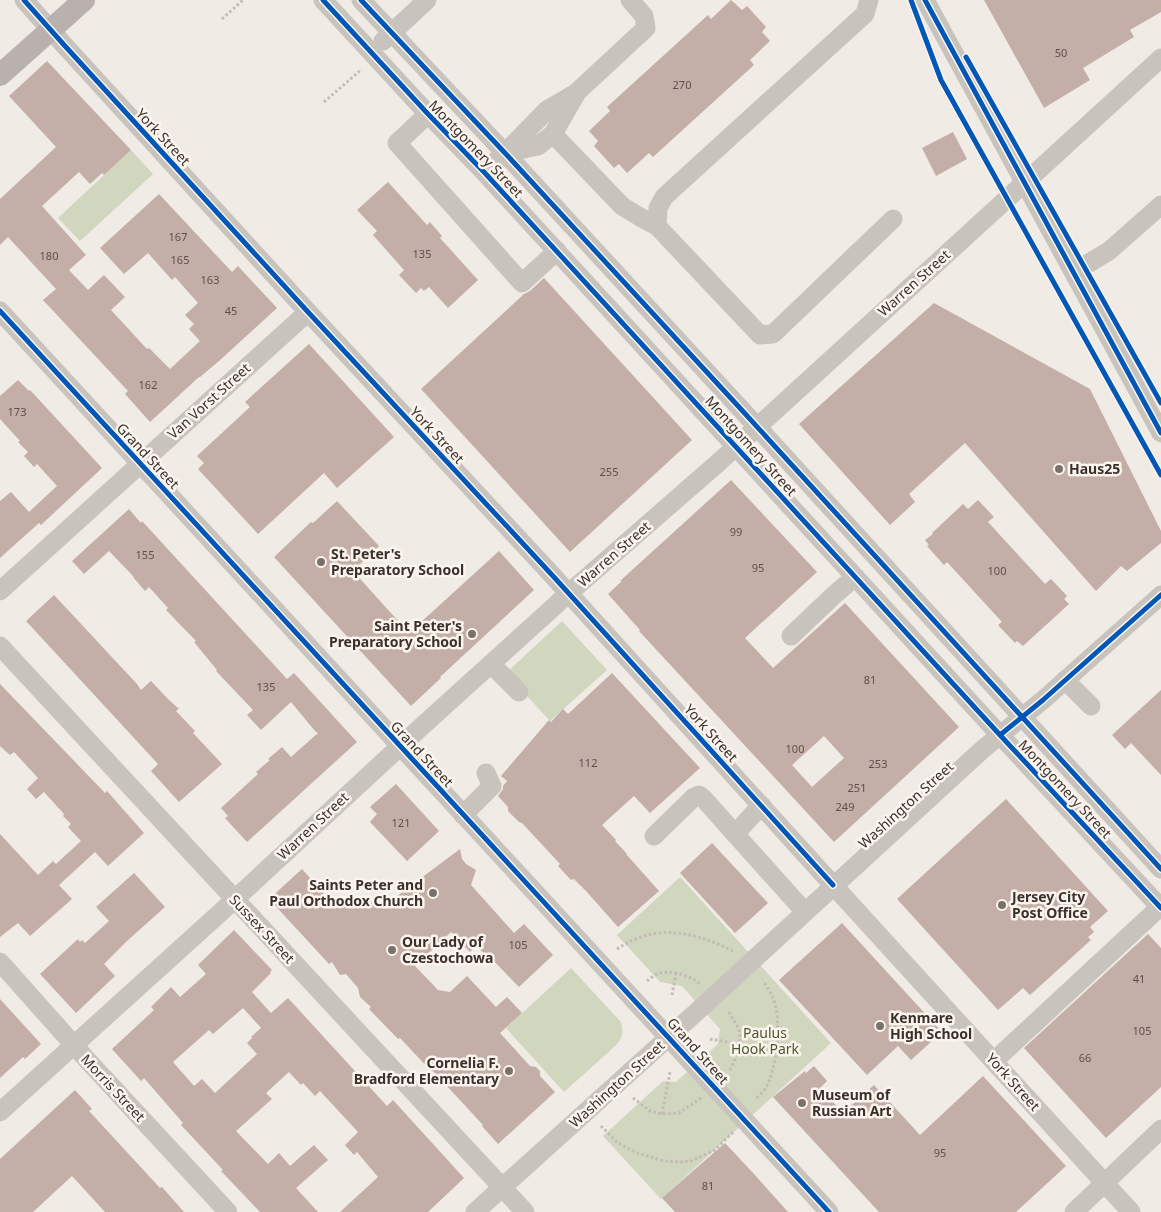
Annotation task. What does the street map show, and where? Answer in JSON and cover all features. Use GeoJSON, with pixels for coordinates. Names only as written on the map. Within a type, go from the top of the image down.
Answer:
{"type":"FeatureCollection","features":[{"type":"Feature","properties":{"kind":"main road"},"geometry":{"type":"LineString","coordinates":[[0,75],[84,0]]}},
{"type":"Feature","properties":{"kind":"street","name":"York Street"},"geometry":{"type":"LineString","coordinates":[[24,0],[50,31],[308,312],[569,593],[1131,1212]]}},
{"type":"Feature","properties":{"kind":"street","name":"Montgomery Street"},"geometry":{"type":"LineString","coordinates":[[323,0],[366,60],[428,114],[484,172],[1160,908]]}},
{"type":"Feature","properties":{"kind":"street","name":"Montgomery Street"},"geometry":{"type":"LineString","coordinates":[[360,0],[505,153],[758,427],[1161,869]]}},
{"type":"Feature","properties":{"kind":"street"},"geometry":{"type":"LineString","coordinates":[[366,60],[427,0]]}},
{"type":"Feature","properties":{"kind":"street"},"geometry":{"type":"LineString","coordinates":[[484,172],[546,110],[576,93],[646,28],[644,16],[630,0]]}},
{"type":"Feature","properties":{"kind":"street"},"geometry":{"type":"LineString","coordinates":[[657,226],[658,208],[664,197],[865,14],[869,0]]}},
{"type":"Feature","properties":{"kind":"street"},"geometry":{"type":"LineString","coordinates":[[925,0],[1161,433]]}},
{"type":"Feature","properties":{"kind":"street","name":"Warren Street"},"geometry":{"type":"LineString","coordinates":[[0,1112],[569,593],[736,447],[1161,58]]}},
{"type":"Feature","properties":{"kind":"street"},"geometry":{"type":"LineString","coordinates":[[505,153],[538,146],[553,134],[576,93]]}},
{"type":"Feature","properties":{"kind":"street"},"geometry":{"type":"LineString","coordinates":[[428,114],[397,143],[522,283],[557,251]]}},
{"type":"Feature","properties":{"kind":"street"},"geometry":{"type":"LineString","coordinates":[[553,134],[622,206],[657,226],[760,335],[773,334],[893,219]]}},
{"type":"Feature","properties":{"kind":"street"},"geometry":{"type":"LineString","coordinates":[[1074,272],[1110,251],[1161,205]]}},
{"type":"Feature","properties":{"kind":"street","name":"Grand Street"},"geometry":{"type":"LineString","coordinates":[[0,311],[829,1212]]}},
{"type":"Feature","properties":{"kind":"street","name":"Van Vorst Street"},"geometry":{"type":"LineString","coordinates":[[0,590],[308,312]]}},
{"type":"Feature","properties":{"kind":"street"},"geometry":{"type":"LineString","coordinates":[[791,636],[855,577]]}},
{"type":"Feature","properties":{"kind":"street","name":"Washington Street"},"geometry":{"type":"LineString","coordinates":[[475,1212],[1000,735],[1023,717],[1161,595]]}},
{"type":"Feature","properties":{"kind":"street","name":"Sussex Street"},"geometry":{"type":"LineString","coordinates":[[0,646],[525,1212]]}},
{"type":"Feature","properties":{"kind":"street"},"geometry":{"type":"LineString","coordinates":[[491,664],[519,692]]}},
{"type":"Feature","properties":{"kind":"street"},"geometry":{"type":"LineString","coordinates":[[1065,680],[1091,706]]}},
{"type":"Feature","properties":{"kind":"street"},"geometry":{"type":"LineString","coordinates":[[463,815],[492,786],[486,773]]}},
{"type":"Feature","properties":{"kind":"street"},"geometry":{"type":"LineString","coordinates":[[654,836],[694,797],[699,795],[805,912]]}},
{"type":"Feature","properties":{"kind":"street"},"geometry":{"type":"LineString","coordinates":[[735,834],[762,806]]}},
{"type":"Feature","properties":{"kind":"street"},"geometry":{"type":"LineString","coordinates":[[994,1061],[1160,908]]}},
{"type":"Feature","properties":{"kind":"street","name":"Morris Street"},"geometry":{"type":"LineString","coordinates":[[0,962],[228,1212]]}},
{"type":"Feature","properties":{"kind":"street"},"geometry":{"type":"LineString","coordinates":[[1074,1212],[1161,1129]]}},
{"type":"Feature","properties":{"kind":"path"},"geometry":{"type":"LineString","coordinates":[[222,19],[243,0]]}},
{"type":"Feature","properties":{"kind":"path"},"geometry":{"type":"LineString","coordinates":[[324,102],[366,60]]}},
{"type":"Feature","properties":{"kind":"path"},"geometry":{"type":"LineString","coordinates":[[617,949],[633,940],[656,933],[668,932],[692,935],[734,952]]}},
{"type":"Feature","properties":{"kind":"path"},"geometry":{"type":"LineString","coordinates":[[647,981],[657,974],[676,973],[694,978],[700,984]]}},
{"type":"Feature","properties":{"kind":"path"},"geometry":{"type":"LineString","coordinates":[[672,995],[676,973]]}},
{"type":"Feature","properties":{"kind":"path"},"geometry":{"type":"LineString","coordinates":[[757,1098],[765,1090],[770,1077],[778,1032],[774,998],[763,981]]}},
{"type":"Feature","properties":{"kind":"path"},"geometry":{"type":"LineString","coordinates":[[729,1012],[738,1029],[739,1044],[730,1070]]}},
{"type":"Feature","properties":{"kind":"path"},"geometry":{"type":"LineString","coordinates":[[710,1038],[739,1044]]}},
{"type":"Feature","properties":{"kind":"path"},"geometry":{"type":"LineString","coordinates":[[662,1114],[670,1072]]}},
{"type":"Feature","properties":{"kind":"path"},"geometry":{"type":"LineString","coordinates":[[633,1098],[650,1111],[662,1114],[680,1113],[701,1098]]}},
{"type":"Feature","properties":{"kind":"path"},"geometry":{"type":"LineString","coordinates":[[601,1126],[618,1143],[637,1153],[664,1162],[691,1161],[714,1150],[733,1132]]}},
{"type":"Feature","properties":{"kind":"green space"},"geometry":{"type":"Polygon","coordinates":[[[131,150],[153,174],[80,241],[58,218],[131,150]]]}},
{"type":"Feature","properties":{"kind":"green space"},"geometry":{"type":"Polygon","coordinates":[[[562,621],[607,670],[550,721],[506,673],[562,621]]]}},
{"type":"Feature","properties":{"kind":"green space","name":"Paulus Hook Park"},"geometry":{"type":"Polygon","coordinates":[[[680,877],[831,1043],[661,1199],[603,1136],[663,1081],[676,1082],[718,1044],[720,1029],[682,986],[660,982],[617,935],[680,877]]]}},
{"type":"Feature","properties":{"kind":"green space"},"geometry":{"type":"Polygon","coordinates":[[[571,968],[621,1022],[622,1034],[613,1048],[564,1092],[506,1028],[571,968]]]}},
{"type":"Feature","properties":{"kind":"building"},"geometry":{"type":"Polygon","coordinates":[[[731,0],[742,10],[747,6],[766,27],[762,32],[770,41],[750,60],[754,65],[653,157],[649,153],[627,173],[619,164],[614,168],[594,146],[598,141],[589,131],[610,111],[607,107],[708,15],[711,19],[731,0]]]}},
{"type":"Feature","properties":{"kind":"building"},"geometry":{"type":"Polygon","coordinates":[[[984,0],[1161,0],[1161,12],[1130,30],[1134,37],[1083,68],[1090,80],[1044,108],[984,0]]]}},
{"type":"Feature","properties":{"kind":"building"},"geometry":{"type":"Polygon","coordinates":[[[47,61],[131,150],[104,175],[102,173],[90,184],[79,172],[42,206],[86,255],[69,270],[88,290],[104,275],[125,297],[111,310],[147,349],[149,348],[170,369],[200,341],[189,329],[194,324],[185,315],[198,303],[175,277],[172,280],[148,253],[124,274],[100,248],[159,194],[232,272],[238,266],[277,308],[150,422],[125,394],[128,391],[43,300],[56,289],[8,237],[0,245],[0,199],[56,147],[9,96],[47,61]]]}},
{"type":"Feature","properties":{"kind":"building"},"geometry":{"type":"Polygon","coordinates":[[[953,132],[967,159],[936,176],[922,148],[953,132]]]}},
{"type":"Feature","properties":{"kind":"building"},"geometry":{"type":"Polygon","coordinates":[[[388,182],[427,225],[430,222],[442,236],[440,238],[478,280],[448,308],[429,287],[424,291],[421,288],[416,293],[399,275],[404,270],[373,235],[377,231],[357,210],[388,182]]]}},
{"type":"Feature","properties":{"kind":"building"},"geometry":{"type":"Polygon","coordinates":[[[544,278],[692,440],[570,552],[421,389],[524,294],[544,278]]]}},
{"type":"Feature","properties":{"kind":"building","name":"Haus25"},"geometry":{"type":"Polygon","coordinates":[[[934,303],[1090,389],[1161,531],[1161,543],[1127,571],[1121,566],[1096,591],[965,443],[909,494],[915,502],[890,525],[799,424],[934,303]]]}},
{"type":"Feature","properties":{"kind":"building"},"geometry":{"type":"Polygon","coordinates":[[[309,344],[394,437],[337,488],[324,473],[258,534],[198,469],[204,463],[197,456],[250,407],[245,402],[309,344]]]}},
{"type":"Feature","properties":{"kind":"building"},"geometry":{"type":"Polygon","coordinates":[[[18,380],[30,390],[102,468],[41,525],[39,523],[0,558],[0,501],[11,492],[29,512],[57,486],[37,464],[34,467],[24,456],[28,452],[0,419],[0,396],[18,380]]]}},
{"type":"Feature","properties":{"kind":"building"},"geometry":{"type":"Polygon","coordinates":[[[731,480],[817,572],[745,638],[773,668],[845,603],[959,727],[834,842],[639,631],[608,594],[622,581],[620,581],[731,480]],[[824,736],[792,765],[812,787],[844,758],[824,736]]]}},
{"type":"Feature","properties":{"kind":"building"},"geometry":{"type":"Polygon","coordinates":[[[978,500],[994,517],[988,522],[1045,584],[1051,579],[1067,596],[1064,599],[1069,604],[1023,646],[1017,641],[1015,643],[998,625],[1002,622],[947,562],[944,565],[927,546],[929,545],[925,540],[963,504],[968,509],[978,500]]]}},
{"type":"Feature","properties":{"kind":"building","name":"St. Peter's Preparatory School"},"geometry":{"type":"Polygon","coordinates":[[[337,501],[379,546],[353,571],[409,633],[499,551],[534,590],[411,706],[274,557],[311,522],[313,523],[337,501]]]}},
{"type":"Feature","properties":{"kind":"building"},"geometry":{"type":"Polygon","coordinates":[[[129,509],[287,679],[294,673],[357,742],[247,842],[225,818],[228,816],[221,808],[258,774],[256,772],[282,747],[291,757],[318,733],[291,702],[261,730],[247,715],[253,710],[216,671],[194,642],[196,641],[166,610],[168,608],[149,587],[145,591],[109,551],[84,574],[72,561],[129,509]]]}},
{"type":"Feature","properties":{"kind":"building"},"geometry":{"type":"Polygon","coordinates":[[[54,595],[141,690],[151,681],[179,709],[176,711],[195,731],[193,733],[222,764],[179,802],[151,771],[158,764],[26,621],[54,595]]]}},
{"type":"Feature","properties":{"kind":"building"},"geometry":{"type":"Polygon","coordinates":[[[612,673],[700,768],[650,813],[634,796],[602,825],[659,891],[618,927],[586,891],[574,879],[571,880],[558,866],[560,864],[522,823],[508,811],[508,807],[498,796],[507,781],[501,776],[549,720],[551,722],[563,709],[568,714],[612,673]]]}},
{"type":"Feature","properties":{"kind":"building"},"geometry":{"type":"Polygon","coordinates":[[[0,684],[105,793],[107,791],[144,833],[108,866],[95,852],[59,885],[72,899],[30,936],[18,923],[0,937],[0,834],[38,875],[53,861],[56,864],[81,841],[68,827],[71,824],[63,816],[64,814],[44,792],[36,799],[27,789],[38,778],[14,752],[10,755],[0,746],[0,684]]]}},
{"type":"Feature","properties":{"kind":"building"},"geometry":{"type":"Polygon","coordinates":[[[1161,690],[1161,775],[1131,743],[1125,749],[1112,735],[1161,690]]]}},
{"type":"Feature","properties":{"kind":"building"},"geometry":{"type":"Polygon","coordinates":[[[396,784],[439,831],[407,861],[370,822],[377,814],[370,807],[396,784]]]}},
{"type":"Feature","properties":{"kind":"building","name":"Jersey City Post Office"},"geometry":{"type":"Polygon","coordinates":[[[1006,799],[1108,911],[1090,927],[1094,932],[1088,937],[1091,940],[1030,995],[1023,988],[998,1010],[897,899],[1006,799]]]}},
{"type":"Feature","properties":{"kind":"building"},"geometry":{"type":"Polygon","coordinates":[[[712,843],[768,903],[735,933],[680,873],[712,843]]]}},
{"type":"Feature","properties":{"kind":"building"},"geometry":{"type":"Polygon","coordinates":[[[460,849],[462,859],[476,870],[471,885],[514,933],[524,924],[553,955],[519,987],[476,945],[470,952],[451,932],[415,966],[438,990],[450,992],[467,976],[496,1007],[507,997],[522,1013],[500,1033],[530,1066],[536,1067],[540,1071],[540,1076],[555,1092],[498,1144],[433,1071],[369,1009],[371,1007],[360,997],[358,988],[346,974],[340,975],[332,962],[329,964],[269,899],[302,869],[333,904],[342,896],[354,909],[362,902],[367,907],[374,900],[381,908],[460,849]]]}},
{"type":"Feature","properties":{"kind":"building"},"geometry":{"type":"Polygon","coordinates":[[[134,873],[165,907],[104,964],[115,976],[76,1013],[40,974],[78,939],[80,942],[82,940],[85,943],[109,921],[96,907],[134,873]]]}},
{"type":"Feature","properties":{"kind":"building","name":"Kenmare High School"},"geometry":{"type":"Polygon","coordinates":[[[842,923],[942,1032],[911,1060],[898,1046],[867,1075],[779,980],[842,923]]]}},
{"type":"Feature","properties":{"kind":"building"},"geometry":{"type":"Polygon","coordinates":[[[234,930],[272,970],[252,992],[271,1013],[288,998],[387,1106],[393,1100],[464,1178],[428,1212],[340,1212],[378,1177],[357,1152],[354,1155],[345,1145],[358,1132],[320,1091],[315,1096],[289,1072],[266,1093],[272,1099],[236,1131],[268,1164],[279,1153],[290,1166],[314,1145],[328,1160],[296,1188],[318,1212],[260,1212],[181,1125],[183,1123],[144,1078],[141,1081],[112,1049],[154,1010],[151,1007],[171,987],[180,997],[206,974],[198,965],[234,930]],[[243,1008],[213,1034],[209,1030],[173,1062],[194,1086],[202,1079],[215,1093],[257,1054],[247,1043],[261,1028],[243,1008]]]}},
{"type":"Feature","properties":{"kind":"building"},"geometry":{"type":"Polygon","coordinates":[[[1148,934],[1161,948],[1161,1087],[1106,1138],[1024,1048],[1148,934]]]}},
{"type":"Feature","properties":{"kind":"building"},"geometry":{"type":"Polygon","coordinates":[[[0,999],[41,1044],[0,1078],[0,999]]]}},
{"type":"Feature","properties":{"kind":"building"},"geometry":{"type":"Polygon","coordinates":[[[814,1066],[827,1081],[820,1088],[843,1113],[874,1085],[920,1135],[983,1076],[1066,1166],[1016,1212],[879,1212],[773,1097],[814,1066]]]}},
{"type":"Feature","properties":{"kind":"building"},"geometry":{"type":"Polygon","coordinates":[[[75,1090],[92,1109],[89,1111],[184,1212],[105,1212],[72,1176],[33,1212],[0,1212],[0,1159],[75,1090]]]}},
{"type":"Feature","properties":{"kind":"building"},"geometry":{"type":"Polygon","coordinates":[[[725,1143],[788,1212],[675,1212],[662,1198],[725,1143]]]}},
{"type":"Feature","properties":{"kind":"cycle path"},"geometry":{"type":"LineString","coordinates":[[24,0],[308,312],[553,576],[833,885]]}},
{"type":"Feature","properties":{"kind":"cycle path"},"geometry":{"type":"LineString","coordinates":[[323,0],[484,172],[1161,908]]}},
{"type":"Feature","properties":{"kind":"cycle path"},"geometry":{"type":"LineString","coordinates":[[361,0],[739,407],[1161,869]]}},
{"type":"Feature","properties":{"kind":"cycle path"},"geometry":{"type":"LineString","coordinates":[[911,0],[941,80],[1161,475]]}},
{"type":"Feature","properties":{"kind":"cycle path"},"geometry":{"type":"LineString","coordinates":[[925,0],[1161,433]]}},
{"type":"Feature","properties":{"kind":"cycle path"},"geometry":{"type":"LineString","coordinates":[[966,57],[1161,403]]}},
{"type":"Feature","properties":{"kind":"cycle path"},"geometry":{"type":"LineString","coordinates":[[0,311],[829,1212]]}},
{"type":"Feature","properties":{"kind":"cycle path"},"geometry":{"type":"LineString","coordinates":[[1000,735],[1043,700],[1161,595]]}},
{"type":"Feature","properties":{"kind":"place","name":"Haus25"},"geometry":{"type":"Point","coordinates":[1059,469]}},
{"type":"Feature","properties":{"kind":"place","name":"St. Peter's Preparatory School"},"geometry":{"type":"Point","coordinates":[321,562]}},
{"type":"Feature","properties":{"kind":"place","name":"Saint Peter's Preparatory School"},"geometry":{"type":"Point","coordinates":[472,634]}},
{"type":"Feature","properties":{"kind":"place","name":"Saints Peter and Paul Orthodox Church"},"geometry":{"type":"Point","coordinates":[433,893]}},
{"type":"Feature","properties":{"kind":"place","name":"Jersey City Post Office"},"geometry":{"type":"Point","coordinates":[1002,905]}},
{"type":"Feature","properties":{"kind":"place","name":"Our Lady of Czestochowa"},"geometry":{"type":"Point","coordinates":[392,950]}},
{"type":"Feature","properties":{"kind":"place","name":"Kenmare High School"},"geometry":{"type":"Point","coordinates":[880,1026]}},
{"type":"Feature","properties":{"kind":"place","name":"Cornelia F. Bradford Elementary"},"geometry":{"type":"Point","coordinates":[509,1071]}},
{"type":"Feature","properties":{"kind":"place","name":"Museum of Russian Art"},"geometry":{"type":"Point","coordinates":[802,1103]}}]}
